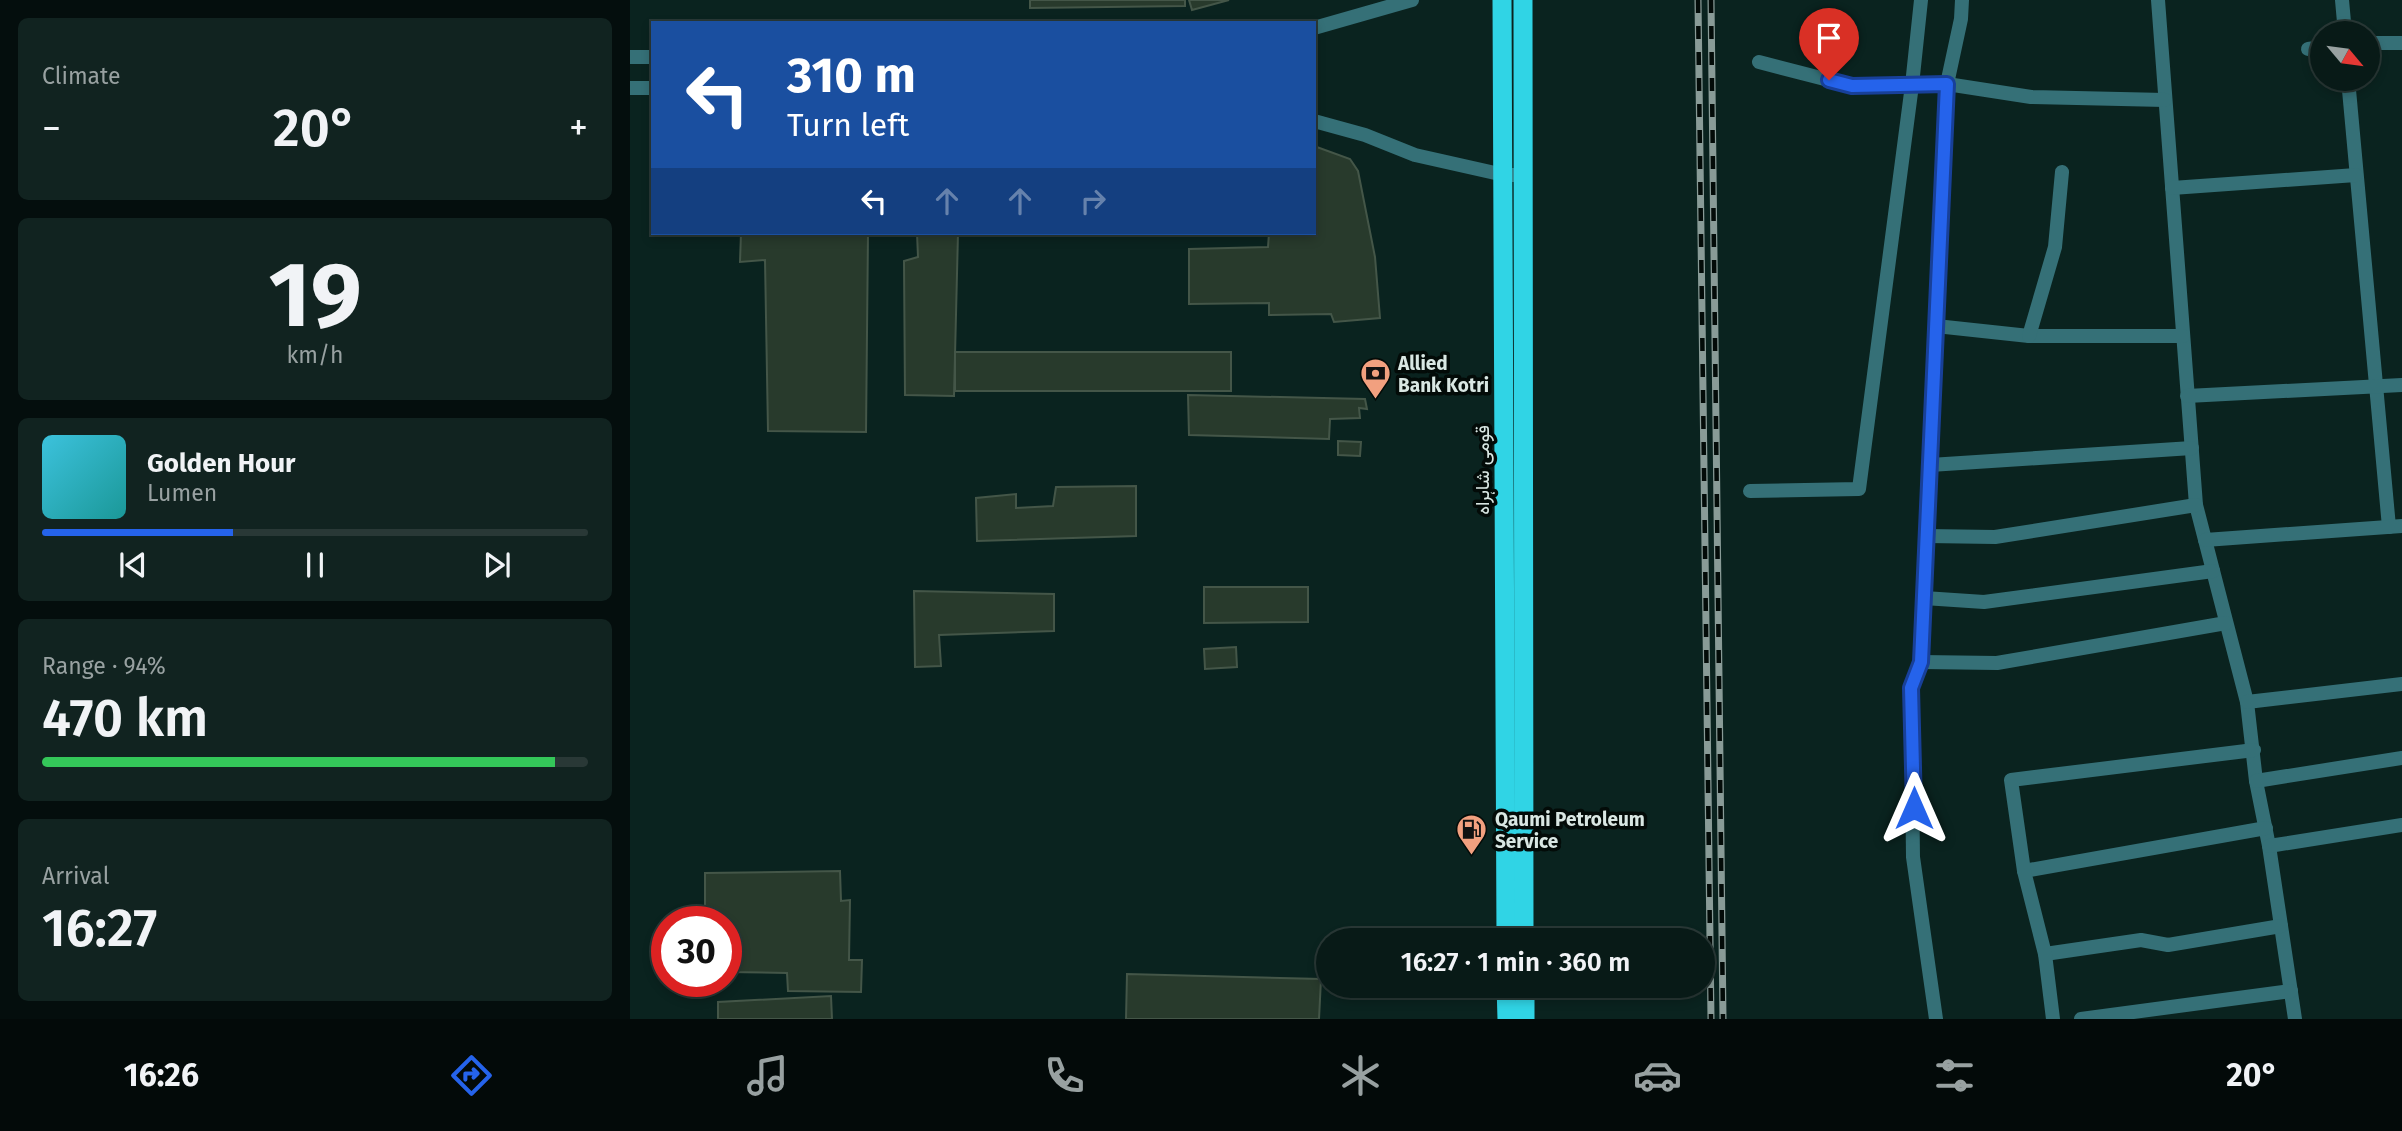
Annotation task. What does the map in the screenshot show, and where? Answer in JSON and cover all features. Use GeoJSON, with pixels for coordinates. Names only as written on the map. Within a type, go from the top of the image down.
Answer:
{"type":"FeatureCollection","features":[{"type":"Feature","properties":{"kind":"highway","name":"قومی شاہراہ"},"geometry":{"type":"LineString","coordinates":[[1502,0],[1514,175],[1524,928]]}},
{"type":"Feature","properties":{"kind":"highway","name":"قومی شاہراہ"},"geometry":{"type":"LineString","coordinates":[[1506,928],[1514,175],[1523,0]]}},
{"type":"Feature","properties":{"kind":"highway"},"geometry":{"type":"LineString","coordinates":[[1507,998],[1507,1019]]}},
{"type":"Feature","properties":{"kind":"highway"},"geometry":{"type":"LineString","coordinates":[[1525,998],[1525,1019]]}},
{"type":"Feature","properties":{"kind":"street"},"geometry":{"type":"LineString","coordinates":[[1316,27],[1412,0]]}},
{"type":"Feature","properties":{"kind":"street"},"geometry":{"type":"LineString","coordinates":[[1750,491],[1859,489],[1921,0]]}},
{"type":"Feature","properties":{"kind":"street"},"geometry":{"type":"LineString","coordinates":[[1936,1019],[1913,857],[1911,688],[1921,662],[1947,84],[1961,19],[1962,0]]}},
{"type":"Feature","properties":{"kind":"street"},"geometry":{"type":"LineString","coordinates":[[2158,0],[2196,505],[2247,702],[2256,781],[2269,846],[2295,1019]]}},
{"type":"Feature","properties":{"kind":"street"},"geometry":{"type":"LineString","coordinates":[[2342,0],[2344,21]]}},
{"type":"Feature","properties":{"kind":"street"},"geometry":{"type":"LineString","coordinates":[[2380,43],[2402,43]]}},
{"type":"Feature","properties":{"kind":"street"},"geometry":{"type":"LineString","coordinates":[[630,57],[651,57]]}},
{"type":"Feature","properties":{"kind":"street"},"geometry":{"type":"LineString","coordinates":[[1759,62],[1852,86],[1947,84],[2031,97],[2165,100]]}},
{"type":"Feature","properties":{"kind":"street"},"geometry":{"type":"LineString","coordinates":[[630,88],[651,88]]}},
{"type":"Feature","properties":{"kind":"street"},"geometry":{"type":"LineString","coordinates":[[2205,540],[2395,527],[2377,386],[2349,91]]}},
{"type":"Feature","properties":{"kind":"street"},"geometry":{"type":"LineString","coordinates":[[1316,122],[1365,135],[1415,155],[1514,175]]}},
{"type":"Feature","properties":{"kind":"street"},"geometry":{"type":"LineString","coordinates":[[2029,336],[2055,247],[2062,172]]}},
{"type":"Feature","properties":{"kind":"street"},"geometry":{"type":"LineString","coordinates":[[2172,188],[2356,175]]}},
{"type":"Feature","properties":{"kind":"street"},"geometry":{"type":"LineString","coordinates":[[1936,326],[2029,336],[2183,336]]}},
{"type":"Feature","properties":{"kind":"street"},"geometry":{"type":"LineString","coordinates":[[2188,396],[2402,385]]}},
{"type":"Feature","properties":{"kind":"street"},"geometry":{"type":"LineString","coordinates":[[1930,465],[2192,448]]}},
{"type":"Feature","properties":{"kind":"street"},"geometry":{"type":"LineString","coordinates":[[1927,536],[1995,537],[2196,505]]}},
{"type":"Feature","properties":{"kind":"street"},"geometry":{"type":"LineString","coordinates":[[1924,598],[1984,602],[2213,570]]}},
{"type":"Feature","properties":{"kind":"street"},"geometry":{"type":"LineString","coordinates":[[1921,662],[1997,663],[2226,623]]}},
{"type":"Feature","properties":{"kind":"street"},"geometry":{"type":"LineString","coordinates":[[2247,702],[2402,684]]}},
{"type":"Feature","properties":{"kind":"street"},"geometry":{"type":"LineString","coordinates":[[2053,1019],[2045,954],[2024,871],[2011,780],[2254,750]]}},
{"type":"Feature","properties":{"kind":"street"},"geometry":{"type":"LineString","coordinates":[[2256,781],[2402,758]]}},
{"type":"Feature","properties":{"kind":"street"},"geometry":{"type":"LineString","coordinates":[[2269,846],[2402,825]]}},
{"type":"Feature","properties":{"kind":"street"},"geometry":{"type":"LineString","coordinates":[[2024,871],[2266,828]]}},
{"type":"Feature","properties":{"kind":"street"},"geometry":{"type":"LineString","coordinates":[[2045,954],[2141,940],[2168,945],[2281,926]]}},
{"type":"Feature","properties":{"kind":"street"},"geometry":{"type":"LineString","coordinates":[[2081,1019],[2291,991]]}},
{"type":"Feature","properties":{"kind":"building"},"geometry":{"type":"Polygon","coordinates":[[[1030,0],[1185,0],[1185,6],[1030,8],[1030,0]]]}},
{"type":"Feature","properties":{"kind":"building"},"geometry":{"type":"Polygon","coordinates":[[[1189,0],[1229,0],[1192,10],[1189,0]]]}},
{"type":"Feature","properties":{"kind":"building"},"geometry":{"type":"Polygon","coordinates":[[[1316,147],[1350,159],[1358,171],[1375,257],[1380,318],[1334,322],[1331,314],[1269,315],[1269,303],[1189,304],[1189,249],[1268,247],[1269,235],[1316,235],[1316,147]]]}},
{"type":"Feature","properties":{"kind":"building"},"geometry":{"type":"Polygon","coordinates":[[[741,235],[868,235],[866,432],[768,431],[765,260],[740,262],[741,235]]]}},
{"type":"Feature","properties":{"kind":"building"},"geometry":{"type":"Polygon","coordinates":[[[917,235],[958,235],[954,396],[905,395],[904,261],[918,257],[917,235]]]}},
{"type":"Feature","properties":{"kind":"building"},"geometry":{"type":"Polygon","coordinates":[[[955,352],[1231,352],[1231,391],[955,391],[955,352]]]}},
{"type":"Feature","properties":{"kind":"building"},"geometry":{"type":"Polygon","coordinates":[[[1188,395],[1365,399],[1367,409],[1359,408],[1360,418],[1330,419],[1329,439],[1189,435],[1188,395]]]}},
{"type":"Feature","properties":{"kind":"building"},"geometry":{"type":"Polygon","coordinates":[[[1338,441],[1361,442],[1360,456],[1338,455],[1338,441]]]}},
{"type":"Feature","properties":{"kind":"building"},"geometry":{"type":"Polygon","coordinates":[[[1136,486],[1136,536],[977,541],[976,498],[1016,494],[1016,508],[1053,506],[1056,487],[1136,486]]]}},
{"type":"Feature","properties":{"kind":"building"},"geometry":{"type":"Polygon","coordinates":[[[1204,587],[1308,587],[1308,622],[1204,623],[1204,587]]]}},
{"type":"Feature","properties":{"kind":"building"},"geometry":{"type":"Polygon","coordinates":[[[914,591],[1054,594],[1054,631],[939,635],[941,666],[915,667],[914,591]]]}},
{"type":"Feature","properties":{"kind":"building"},"geometry":{"type":"Polygon","coordinates":[[[1236,647],[1237,667],[1205,669],[1204,649],[1236,647]]]}},
{"type":"Feature","properties":{"kind":"building"},"geometry":{"type":"Polygon","coordinates":[[[840,871],[841,901],[850,900],[849,960],[862,960],[861,992],[788,991],[787,973],[742,972],[742,906],[705,906],[705,873],[840,871]]]}},
{"type":"Feature","properties":{"kind":"building"},"geometry":{"type":"Polygon","coordinates":[[[1127,974],[1316,979],[1316,998],[1320,998],[1319,1019],[1126,1019],[1127,974]]]}},
{"type":"Feature","properties":{"kind":"building"},"geometry":{"type":"Polygon","coordinates":[[[831,996],[832,1019],[718,1019],[718,1002],[831,996]]]}},
{"type":"Feature","properties":{"kind":"railway"},"geometry":{"type":"LineString","coordinates":[[1698,0],[1711,1019]]}},
{"type":"Feature","properties":{"kind":"railway"},"geometry":{"type":"LineString","coordinates":[[1711,0],[1723,1019]]}},
{"type":"Feature","properties":{"kind":"place","name":"Allied Bank Kotri"},"geometry":{"type":"Point","coordinates":[1375,401]}},
{"type":"Feature","properties":{"kind":"place","name":"Qaumi Petroleum Service"},"geometry":{"type":"Point","coordinates":[1472,857]}},
{"type":"Feature","properties":{"kind":"route"},"geometry":{"type":"LineString","coordinates":[[1829,80],[1852,86],[1947,84],[1921,662],[1911,688],[1914,808]]}}]}
